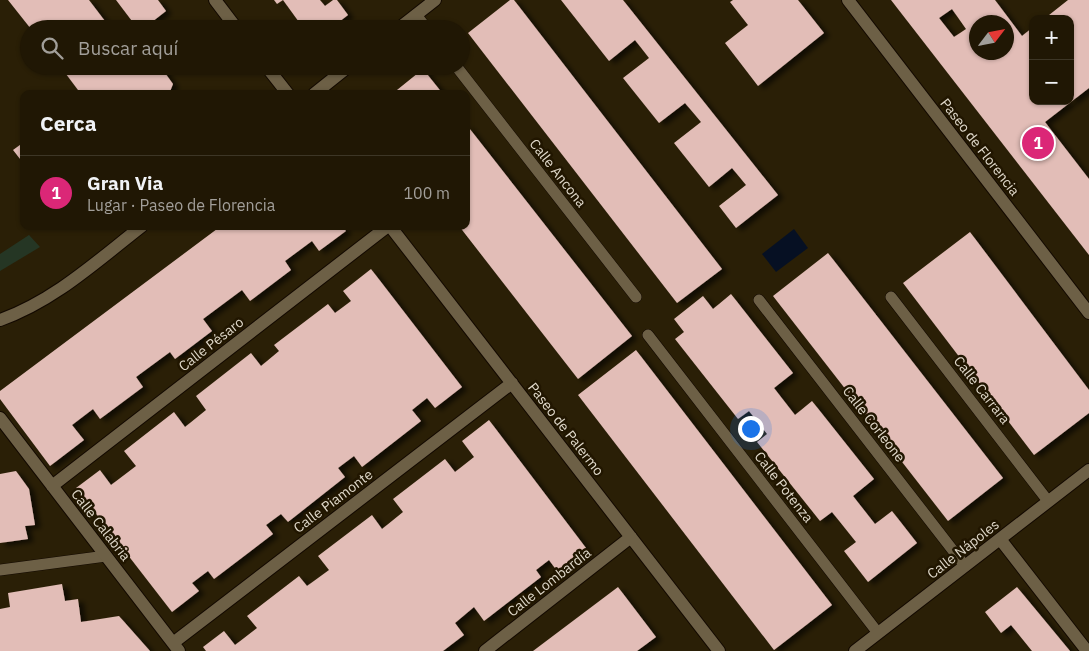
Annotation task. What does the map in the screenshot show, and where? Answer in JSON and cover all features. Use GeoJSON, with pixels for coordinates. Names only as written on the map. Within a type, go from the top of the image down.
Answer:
{"type":"FeatureCollection","features":[{"type":"Feature","properties":{"kind":"street"},"geometry":{"type":"LineString","coordinates":[[215,0],[230,20]]}},
{"type":"Feature","properties":{"kind":"street"},"geometry":{"type":"LineString","coordinates":[[410,20],[436,0]]}},
{"type":"Feature","properties":{"kind":"street","name":"Paseo de Florencia"},"geometry":{"type":"LineString","coordinates":[[848,0],[1089,313]]}},
{"type":"Feature","properties":{"kind":"street"},"geometry":{"type":"LineString","coordinates":[[273,75],[285,90]]}},
{"type":"Feature","properties":{"kind":"street"},"geometry":{"type":"LineString","coordinates":[[319,90],[338,75]]}},
{"type":"Feature","properties":{"kind":"street"},"geometry":{"type":"LineString","coordinates":[[0,320],[22,312],[46,299],[137,230]]}},
{"type":"Feature","properties":{"kind":"street","name":"Calle Pésaro"},"geometry":{"type":"LineString","coordinates":[[52,486],[384,230]]}},
{"type":"Feature","properties":{"kind":"street","name":"Paseo de Palermo"},"geometry":{"type":"LineString","coordinates":[[392,230],[719,651]]}},
{"type":"Feature","properties":{"kind":"street","name":"Calle Piamonte"},"geometry":{"type":"LineString","coordinates":[[176,647],[512,383]]}},
{"type":"Feature","properties":{"kind":"street","name":"Calle Calabria"},"geometry":{"type":"LineString","coordinates":[[0,418],[176,647]]}},
{"type":"Feature","properties":{"kind":"street","name":"Calle Nápoles"},"geometry":{"type":"LineString","coordinates":[[855,651],[1089,470]]}},
{"type":"Feature","properties":{"kind":"street","name":"Calle Lombardía"},"geometry":{"type":"LineString","coordinates":[[485,651],[631,537]]}},
{"type":"Feature","properties":{"kind":"street"},"geometry":{"type":"LineString","coordinates":[[1000,539],[1087,651]]}},
{"type":"Feature","properties":{"kind":"lane"},"geometry":{"type":"LineString","coordinates":[[416,15],[420,20]]}},
{"type":"Feature","properties":{"kind":"lane","name":"Calle Ancona"},"geometry":{"type":"LineString","coordinates":[[463,75],[636,297]]}},
{"type":"Feature","properties":{"kind":"lane","name":"Calle Carrara"},"geometry":{"type":"LineString","coordinates":[[891,297],[1048,502]]}},
{"type":"Feature","properties":{"kind":"lane","name":"Calle Corleone"},"geometry":{"type":"LineString","coordinates":[[759,300],[964,566]]}},
{"type":"Feature","properties":{"kind":"lane","name":"Calle Potenza"},"geometry":{"type":"LineString","coordinates":[[648,335],[878,633]]}},
{"type":"Feature","properties":{"kind":"lane"},"geometry":{"type":"LineString","coordinates":[[0,570],[106,556]]}},
{"type":"Feature","properties":{"kind":"green space"},"geometry":{"type":"Polygon","coordinates":[[[29,235],[40,247],[0,271],[0,254],[29,235]]]}},
{"type":"Feature","properties":{"kind":"water"},"geometry":{"type":"Polygon","coordinates":[[[794,229],[808,248],[776,272],[762,254],[794,229]]]}},
{"type":"Feature","properties":{"kind":"building"},"geometry":{"type":"Polygon","coordinates":[[[8,0],[89,0],[104,20],[24,20],[8,0]]]}},
{"type":"Feature","properties":{"kind":"building"},"geometry":{"type":"Polygon","coordinates":[[[116,0],[158,0],[166,11],[154,20],[131,20],[116,0]]]}},
{"type":"Feature","properties":{"kind":"building"},"geometry":{"type":"Polygon","coordinates":[[[274,0],[283,0],[277,4],[274,0]]]}},
{"type":"Feature","properties":{"kind":"building"},"geometry":{"type":"Polygon","coordinates":[[[283,0],[320,0],[325,6],[333,0],[337,0],[348,15],[342,20],[297,20],[283,0]]]}},
{"type":"Feature","properties":{"kind":"building"},"geometry":{"type":"Polygon","coordinates":[[[510,0],[514,0],[722,269],[677,303],[470,36],[470,31],[510,0]]]}},
{"type":"Feature","properties":{"kind":"building"},"geometry":{"type":"Polygon","coordinates":[[[561,0],[623,0],[778,195],[736,228],[719,206],[746,185],[732,168],[709,187],[674,143],[701,122],[685,103],[659,123],[623,78],[649,58],[635,40],[609,61],[561,0]]]}},
{"type":"Feature","properties":{"kind":"building"},"geometry":{"type":"Polygon","coordinates":[[[733,0],[798,0],[824,33],[758,86],[725,43],[748,25],[730,2],[733,0]]]}},
{"type":"Feature","properties":{"kind":"building"},"geometry":{"type":"Polygon","coordinates":[[[891,0],[995,0],[1006,15],[969,15],[969,60],[1014,60],[1014,25],[1022,36],[1029,30],[1029,105],[1067,105],[1045,122],[1089,179],[1089,255],[891,0]],[[952,9],[939,18],[954,37],[966,29],[952,9]]]}},
{"type":"Feature","properties":{"kind":"building"},"geometry":{"type":"Polygon","coordinates":[[[1068,0],[1089,0],[1089,88],[1074,100],[1074,15],[1049,15],[1068,0]]]}},
{"type":"Feature","properties":{"kind":"building"},"geometry":{"type":"Polygon","coordinates":[[[67,75],[166,75],[173,84],[171,90],[78,90],[67,75]]]}},
{"type":"Feature","properties":{"kind":"building"},"geometry":{"type":"Polygon","coordinates":[[[416,75],[428,75],[440,90],[397,90],[416,75]]]}},
{"type":"Feature","properties":{"kind":"building"},"geometry":{"type":"Polygon","coordinates":[[[470,129],[632,336],[578,379],[462,230],[470,230],[470,129]]]}},
{"type":"Feature","properties":{"kind":"building"},"geometry":{"type":"Polygon","coordinates":[[[20,145],[20,159],[13,150],[20,145]]]}},
{"type":"Feature","properties":{"kind":"building"},"geometry":{"type":"Polygon","coordinates":[[[216,230],[346,231],[319,251],[312,241],[285,261],[291,270],[250,301],[242,290],[203,319],[212,331],[175,359],[170,352],[136,377],[143,387],[100,419],[93,409],[72,425],[84,440],[50,466],[0,399],[0,391],[216,230]]]}},
{"type":"Feature","properties":{"kind":"building"},"geometry":{"type":"Polygon","coordinates":[[[970,232],[1089,390],[1089,413],[1034,455],[903,283],[970,232]]]}},
{"type":"Feature","properties":{"kind":"building"},"geometry":{"type":"Polygon","coordinates":[[[828,253],[1003,478],[948,521],[773,296],[828,253]]]}},
{"type":"Feature","properties":{"kind":"building"},"geometry":{"type":"Polygon","coordinates":[[[371,269],[462,387],[435,408],[427,398],[412,410],[421,421],[362,467],[354,456],[338,468],[345,477],[288,522],[281,514],[266,525],[273,534],[214,579],[208,571],[192,583],[199,591],[172,612],[76,488],[100,470],[111,485],[136,466],[124,451],[174,412],[185,427],[206,410],[196,396],[251,353],[261,366],[279,351],[274,345],[328,304],[335,313],[351,301],[343,291],[371,269]]]}},
{"type":"Feature","properties":{"kind":"building"},"geometry":{"type":"Polygon","coordinates":[[[731,294],[793,373],[774,388],[795,415],[812,401],[874,479],[853,496],[875,524],[892,511],[917,543],[868,582],[844,551],[856,542],[832,512],[820,521],[757,442],[767,434],[749,411],[738,419],[675,339],[684,332],[674,319],[703,296],[713,309],[731,294]]]}},
{"type":"Feature","properties":{"kind":"building"},"geometry":{"type":"Polygon","coordinates":[[[636,350],[832,605],[774,650],[578,395],[636,350]]]}},
{"type":"Feature","properties":{"kind":"building"},"geometry":{"type":"Polygon","coordinates":[[[489,420],[586,548],[557,571],[549,560],[536,570],[541,577],[484,621],[474,607],[455,623],[464,635],[443,651],[206,651],[203,647],[224,631],[235,645],[257,628],[247,616],[299,576],[307,586],[329,570],[318,556],[372,515],[382,529],[403,512],[393,499],[445,459],[455,472],[474,457],[462,441],[489,420]]]}},
{"type":"Feature","properties":{"kind":"building"},"geometry":{"type":"Polygon","coordinates":[[[16,471],[29,489],[35,525],[25,526],[28,539],[0,543],[0,474],[16,471]]]}},
{"type":"Feature","properties":{"kind":"building"},"geometry":{"type":"Polygon","coordinates":[[[62,584],[65,601],[78,599],[81,622],[119,616],[150,651],[0,651],[0,609],[10,607],[8,593],[62,584]]]}},
{"type":"Feature","properties":{"kind":"building"},"geometry":{"type":"Polygon","coordinates":[[[618,587],[656,637],[637,651],[533,651],[618,587]]]}},
{"type":"Feature","properties":{"kind":"building"},"geometry":{"type":"Polygon","coordinates":[[[1017,587],[1070,651],[1032,651],[1011,625],[1001,633],[985,612],[1017,587]]]}},
{"type":"Feature","properties":{"kind":"place","name":"Gran Via"},"geometry":{"type":"Point","coordinates":[1038,143]}}]}
